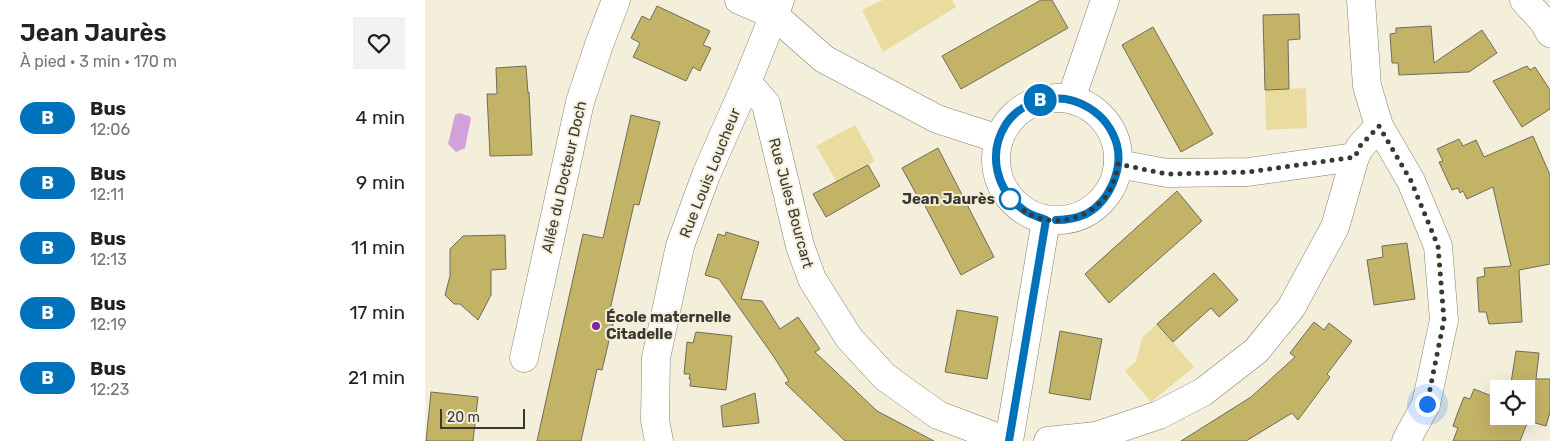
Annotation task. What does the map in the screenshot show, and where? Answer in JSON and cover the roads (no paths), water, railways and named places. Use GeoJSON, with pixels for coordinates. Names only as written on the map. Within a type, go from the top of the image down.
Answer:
{"type":"FeatureCollection","features":[{"type":"Feature","properties":{"kind":"street","name":"Allée du Docteur Doch"},"geometry":{"type":"LineString","coordinates":[[524,358],[580,102],[616,0]]}},
{"type":"Feature","properties":{"kind":"street"},"geometry":{"type":"LineString","coordinates":[[739,0],[777,7],[824,59],[937,119],[999,139]]}},
{"type":"Feature","properties":{"kind":"street"},"geometry":{"type":"LineString","coordinates":[[1071,99],[1105,0]]}},
{"type":"Feature","properties":{"kind":"street"},"geometry":{"type":"LineString","coordinates":[[1361,0],[1367,86],[1379,126],[1411,181],[1438,246],[1444,320],[1427,404],[1406,441]]}},
{"type":"Feature","properties":{"kind":"street"},"geometry":{"type":"LineString","coordinates":[[1524,0],[1544,22],[1550,33]]}},
{"type":"Feature","properties":{"kind":"street","name":"Rue Louis Loucheur"},"geometry":{"type":"LineString","coordinates":[[659,441],[655,420],[656,358],[680,246],[706,175],[747,82],[777,7]]}},
{"type":"Feature","properties":{"kind":"street","name":"Rue Jules Bourcart"},"geometry":{"type":"LineString","coordinates":[[747,82],[766,104],[800,246],[812,280],[849,338],[885,377],[938,415],[1008,441]]}},
{"type":"Feature","properties":{"kind":"street"},"geometry":{"type":"LineString","coordinates":[[1053,98],[1071,99],[1087,106],[1101,116],[1111,130],[1117,146],[1118,164],[1113,184],[1102,201],[1086,214],[1066,220],[1046,220],[1026,212],[1010,199],[999,181],[995,160],[999,139],[1007,123],[1019,110],[1035,101],[1053,98]]}},
{"type":"Feature","properties":{"kind":"street"},"geometry":{"type":"LineString","coordinates":[[1048,441],[1096,436],[1159,415],[1203,392],[1256,351],[1291,308],[1335,227],[1355,157],[1360,146],[1379,126]]}},
{"type":"Feature","properties":{"kind":"street"},"geometry":{"type":"LineString","coordinates":[[1118,164],[1167,174],[1248,172],[1355,157]]}},
{"type":"Feature","properties":{"kind":"street"},"geometry":{"type":"LineString","coordinates":[[1008,441],[1046,220]]}},
{"type":"Feature","properties":{"kind":"place","name":"Jean Jaurès"},"geometry":{"type":"Point","coordinates":[1010,199]}},
{"type":"Feature","properties":{"kind":"place","name":"École maternelle Citadelle"},"geometry":{"type":"Point","coordinates":[596,326]}}]}
